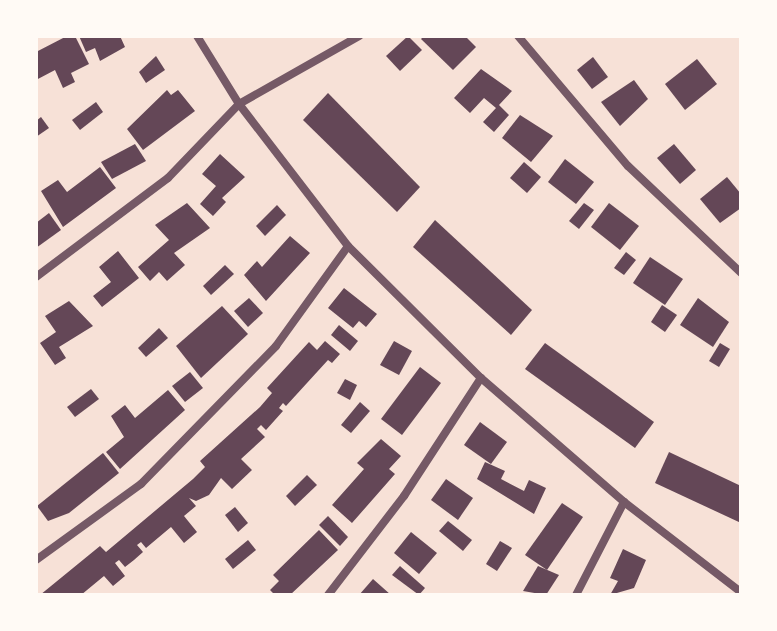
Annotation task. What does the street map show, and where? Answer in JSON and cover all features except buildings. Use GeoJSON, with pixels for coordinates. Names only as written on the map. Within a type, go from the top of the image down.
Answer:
{"type":"FeatureCollection","features":[{"type":"Feature","properties":{"kind":"street"},"geometry":{"type":"LineString","coordinates":[[197,36],[239,104],[348,246],[481,378],[624,502],[741,592]]}},
{"type":"Feature","properties":{"kind":"street"},"geometry":{"type":"LineString","coordinates":[[36,277],[168,178],[239,104],[359,36]]}},
{"type":"Feature","properties":{"kind":"street"},"geometry":{"type":"LineString","coordinates":[[518,36],[628,166],[741,273]]}},
{"type":"Feature","properties":{"kind":"street"},"geometry":{"type":"LineString","coordinates":[[36,560],[141,484],[276,346],[348,246]]}},
{"type":"Feature","properties":{"kind":"street"},"geometry":{"type":"LineString","coordinates":[[328,595],[404,496],[481,378]]}},
{"type":"Feature","properties":{"kind":"street"},"geometry":{"type":"LineString","coordinates":[[576,595],[624,502]]}}]}
